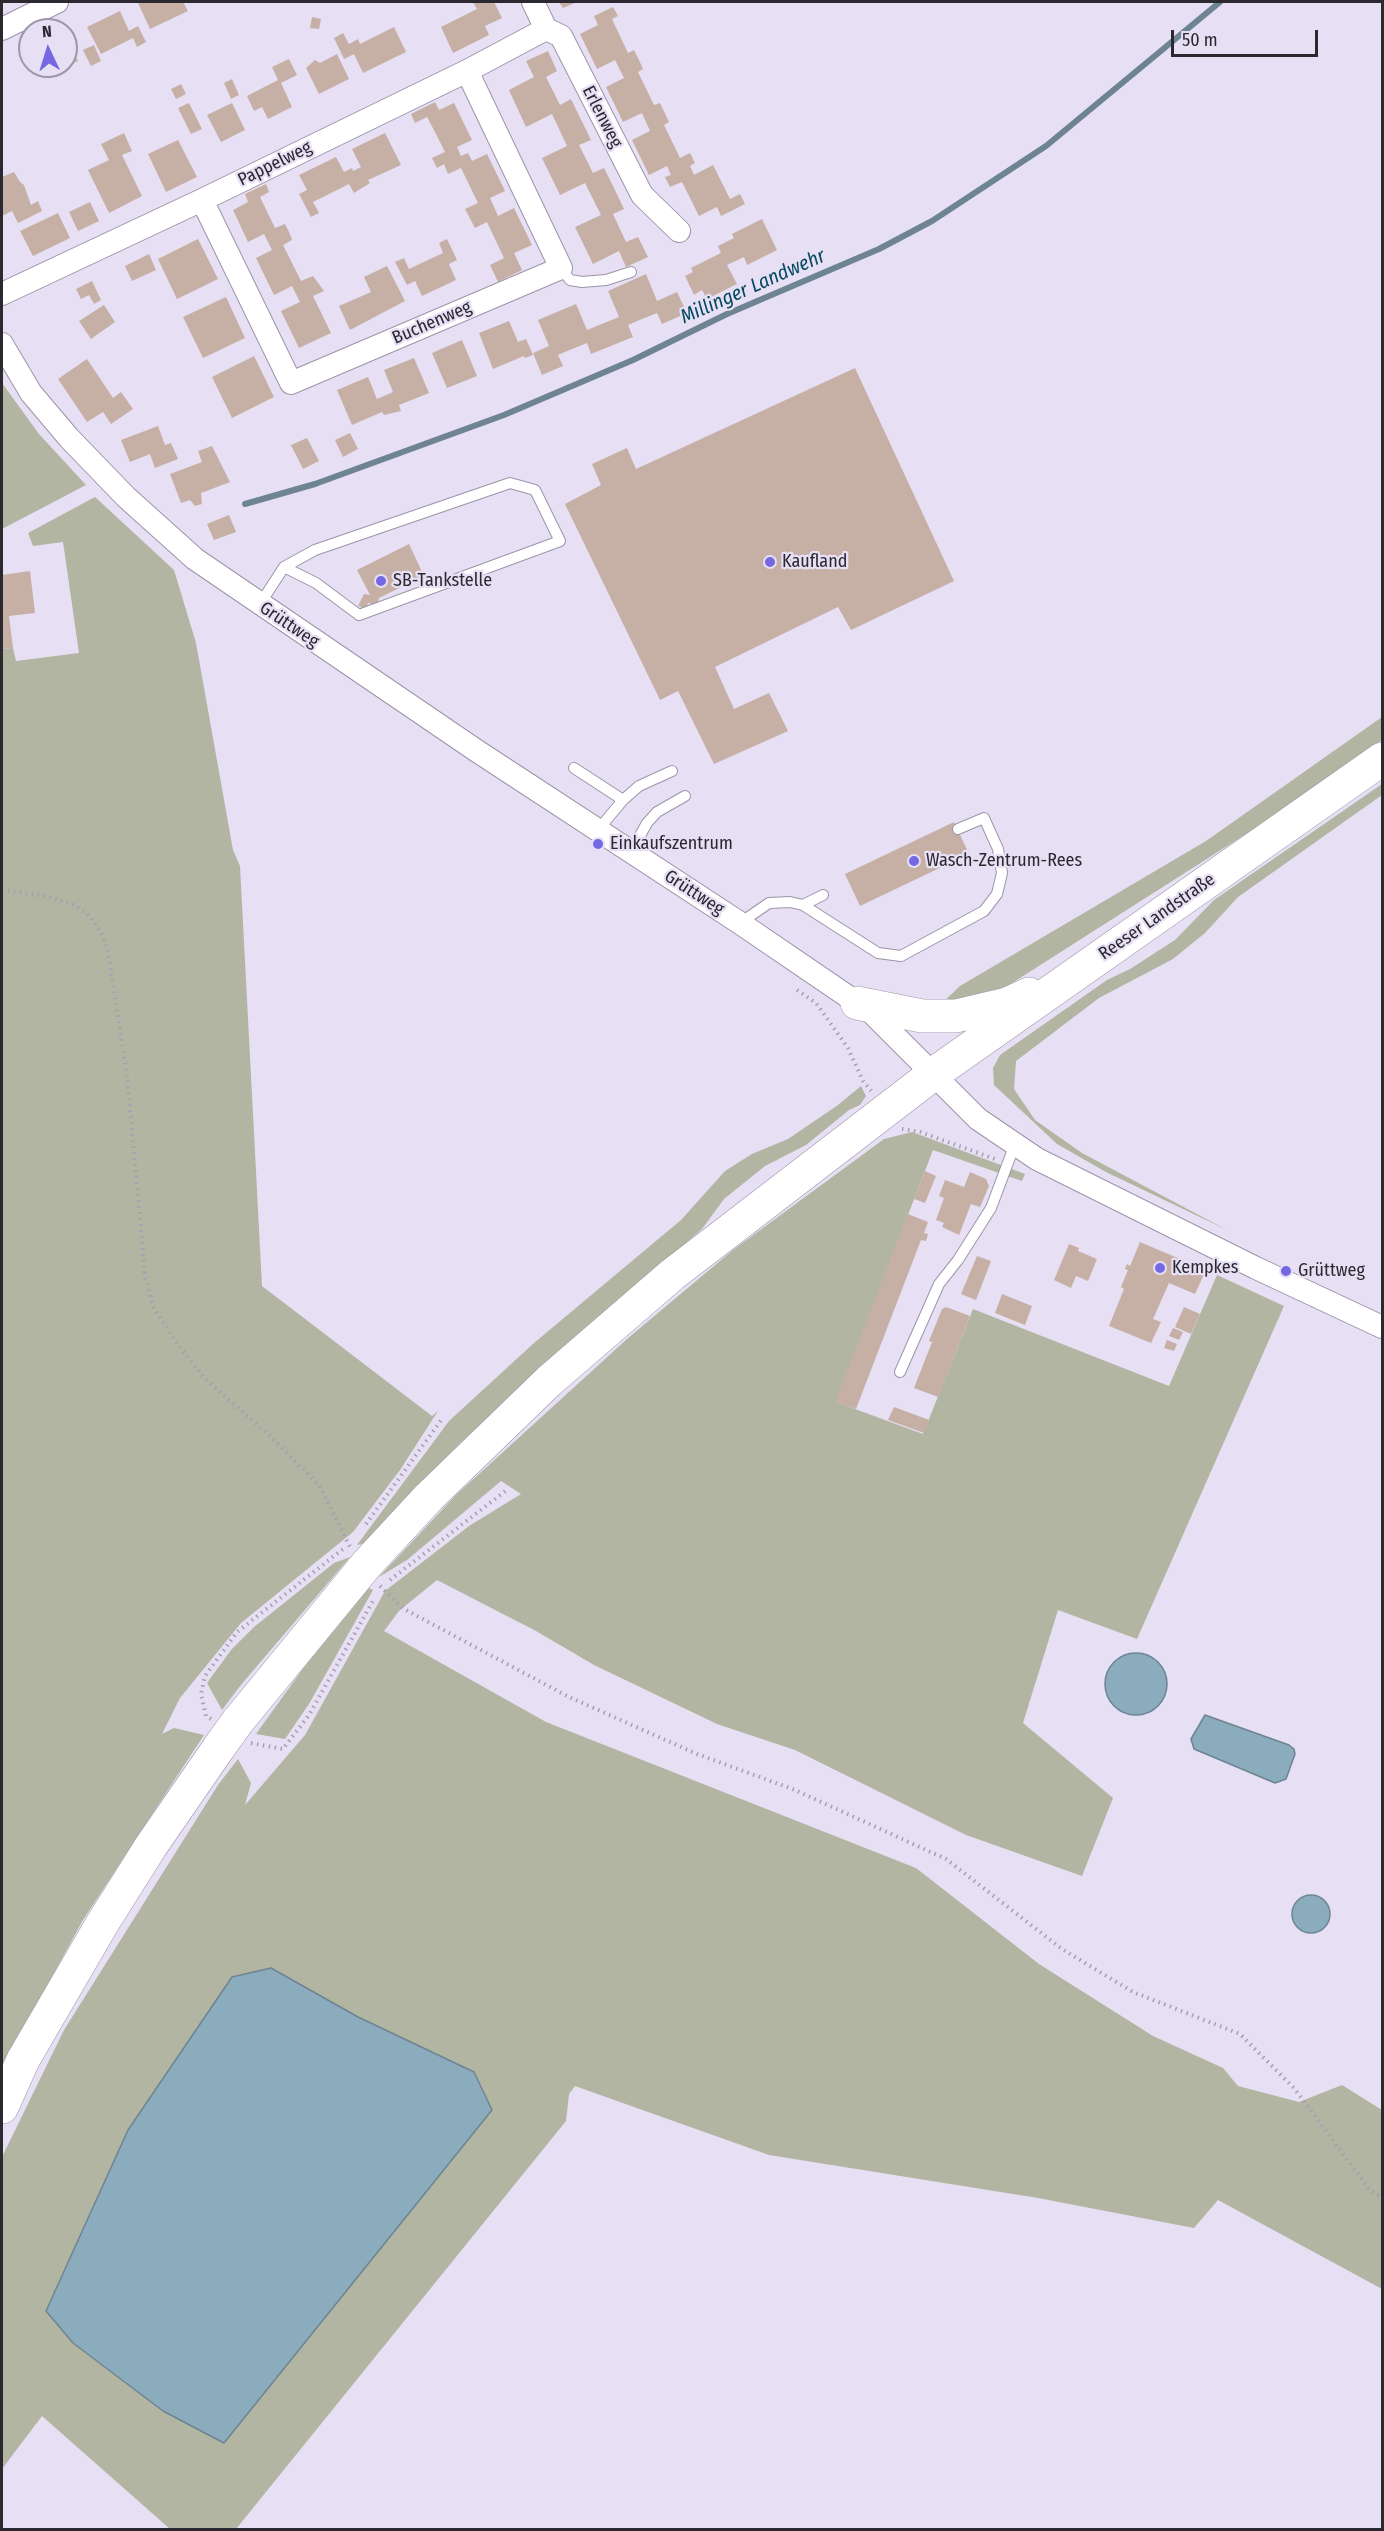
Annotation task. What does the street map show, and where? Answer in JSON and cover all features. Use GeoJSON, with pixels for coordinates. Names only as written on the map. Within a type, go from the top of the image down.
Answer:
{"type":"FeatureCollection","features":[{"type":"Feature","properties":{"kind":"main road","name":"Reeser Landstraße"},"geometry":{"type":"LineString","coordinates":[[2,2107],[23,2060],[102,1924],[151,1846],[229,1734],[366,1565],[491,1436],[602,1335],[760,1206],[932,1076],[1383,759]]}},
{"type":"Feature","properties":{"kind":"main road"},"geometry":{"type":"LineString","coordinates":[[857,1003],[922,1016],[956,1016],[1007,1004],[1072,976]]}},
{"type":"Feature","properties":{"kind":"street"},"geometry":{"type":"LineString","coordinates":[[2,29],[57,2]]}},
{"type":"Feature","properties":{"kind":"street","name":"Erlenweg"},"geometry":{"type":"LineString","coordinates":[[532,2],[546,29],[561,36],[642,195],[679,231]]}},
{"type":"Feature","properties":{"kind":"street","name":"Pappelweg"},"geometry":{"type":"LineString","coordinates":[[2,294],[467,71],[546,29]]}},
{"type":"Feature","properties":{"kind":"street"},"geometry":{"type":"LineString","coordinates":[[467,71],[561,268]]}},
{"type":"Feature","properties":{"kind":"street","name":"Buchenweg"},"geometry":{"type":"LineString","coordinates":[[202,200],[291,383],[561,268]]}},
{"type":"Feature","properties":{"kind":"street","name":"Grüttweg"},"geometry":{"type":"LineString","coordinates":[[2,344],[32,393],[69,438],[126,497],[195,559],[872,1013],[932,1076],[978,1119],[1037,1159],[1246,1263],[1383,1327]]}},
{"type":"Feature","properties":{"kind":"lane"},"geometry":{"type":"LineString","coordinates":[[561,268],[570,280],[582,282],[606,279],[631,272]]}},
{"type":"Feature","properties":{"kind":"lane"},"geometry":{"type":"LineString","coordinates":[[260,604],[285,567],[315,550],[510,483],[534,490],[560,542],[359,615],[316,583],[285,567]]}},
{"type":"Feature","properties":{"kind":"lane"},"geometry":{"type":"LineString","coordinates":[[574,768],[623,800]]}},
{"type":"Feature","properties":{"kind":"lane"},"geometry":{"type":"LineString","coordinates":[[598,830],[623,800],[655,777],[672,771]]}},
{"type":"Feature","properties":{"kind":"lane"},"geometry":{"type":"LineString","coordinates":[[631,852],[647,823],[657,812],[666,804],[685,796]]}},
{"type":"Feature","properties":{"kind":"lane"},"geometry":{"type":"LineString","coordinates":[[740,923],[769,903],[790,902],[803,905],[878,953],[901,956],[984,911],[997,894],[1002,873],[1000,857],[984,818],[958,829]]}},
{"type":"Feature","properties":{"kind":"lane"},"geometry":{"type":"LineString","coordinates":[[803,905],[823,895]]}},
{"type":"Feature","properties":{"kind":"lane"},"geometry":{"type":"LineString","coordinates":[[900,1372],[939,1284],[958,1260],[991,1208],[1015,1144]]}},
{"type":"Feature","properties":{"kind":"path"},"geometry":{"type":"LineString","coordinates":[[2,890],[45,896],[72,904],[87,913],[101,932],[108,952],[127,1075],[145,1275],[153,1307],[204,1378],[268,1434],[319,1485],[347,1545],[366,1565],[381,1587],[404,1608],[569,1697],[697,1754],[795,1790],[946,1859],[1062,1949],[1133,1992],[1240,2034],[1294,2088],[1370,2190],[1383,2197]]}},
{"type":"Feature","properties":{"kind":"green space"},"geometry":{"type":"Polygon","coordinates":[[[2,383],[39,434],[86,485],[2,529],[2,383]]]}},
{"type":"Feature","properties":{"kind":"green space"},"geometry":{"type":"Polygon","coordinates":[[[95,497],[174,570],[196,643],[233,850],[240,866],[262,1286],[432,1416],[438,1411],[400,1470],[353,1532],[241,1623],[180,1698],[162,1734],[174,1728],[204,1735],[83,1920],[2,2068],[2,649],[13,648],[16,661],[79,653],[63,542],[33,546],[28,533],[95,497]]]}},
{"type":"Feature","properties":{"kind":"green space"},"geometry":{"type":"Polygon","coordinates":[[[1382,717],[1382,740],[1271,818],[998,992],[937,1008],[960,986],[1206,841],[1382,717]]]}},
{"type":"Feature","properties":{"kind":"green space"},"geometry":{"type":"Polygon","coordinates":[[[1382,784],[1382,795],[1238,897],[1205,933],[1173,959],[1099,998],[1016,1061],[1014,1089],[1035,1120],[1082,1153],[1227,1230],[1106,1172],[1057,1144],[994,1085],[993,1068],[1000,1055],[1107,980],[1130,969],[1175,940],[1214,900],[1382,784]]]}},
{"type":"Feature","properties":{"kind":"green space"},"geometry":{"type":"Polygon","coordinates":[[[861,1086],[866,1096],[860,1105],[849,1110],[806,1145],[765,1166],[724,1199],[702,1229],[551,1359],[459,1444],[363,1544],[357,1545],[449,1421],[534,1343],[681,1220],[725,1171],[752,1154],[788,1139],[838,1105],[861,1086]]]}},
{"type":"Feature","properties":{"kind":"green space"},"geometry":{"type":"Polygon","coordinates":[[[912,1132],[1025,1174],[1022,1181],[933,1150],[836,1402],[923,1434],[973,1309],[1169,1386],[1217,1275],[1284,1306],[1137,1639],[1058,1610],[1023,1723],[1113,1798],[1082,1876],[966,1835],[795,1750],[717,1724],[594,1665],[536,1631],[437,1580],[399,1611],[384,1631],[546,1722],[916,1868],[1039,1964],[1153,2036],[1223,2068],[1238,2086],[1299,2102],[1342,2085],[1382,2110],[1382,2289],[1218,2200],[1194,2228],[1038,2198],[769,2155],[575,2086],[569,2094],[566,2121],[236,2529],[170,2529],[42,2416],[2,2469],[2,2157],[64,2030],[218,1785],[238,1759],[251,1783],[245,1805],[305,1735],[385,1591],[469,1526],[521,1494],[501,1481],[407,1560],[379,1577],[456,1495],[627,1339],[733,1250],[884,1139],[912,1132]],[[271,1968],[73,2343],[163,2411],[358,2017],[271,1968]]]}},
{"type":"Feature","properties":{"kind":"green space"},"geometry":{"type":"Polygon","coordinates":[[[350,1557],[222,1710],[207,1683],[231,1650],[254,1627],[334,1563],[350,1557]]]}},
{"type":"Feature","properties":{"kind":"green space"},"geometry":{"type":"Polygon","coordinates":[[[369,1588],[373,1590],[309,1704],[285,1739],[256,1734],[302,1670],[369,1588]]]}},
{"type":"Feature","properties":{"kind":"water"},"geometry":{"type":"Polygon","coordinates":[[[1136,1653],[1158,1662],[1167,1684],[1158,1706],[1136,1715],[1114,1706],[1105,1684],[1114,1662],[1136,1653]]]}},
{"type":"Feature","properties":{"kind":"water"},"geometry":{"type":"Polygon","coordinates":[[[1205,1715],[1289,1745],[1294,1749],[1295,1754],[1286,1779],[1275,1783],[1194,1749],[1191,1739],[1205,1715]]]}},
{"type":"Feature","properties":{"kind":"water"},"geometry":{"type":"Polygon","coordinates":[[[1311,1895],[1325,1900],[1330,1914],[1325,1928],[1311,1933],[1297,1928],[1292,1914],[1297,1900],[1311,1895]]]}},
{"type":"Feature","properties":{"kind":"water"},"geometry":{"type":"Polygon","coordinates":[[[271,1968],[358,2017],[474,2072],[492,2110],[224,2443],[163,2411],[73,2343],[46,2311],[128,2130],[232,1977],[271,1968]]]}},
{"type":"Feature","properties":{"kind":"building"},"geometry":{"type":"Polygon","coordinates":[[[183,2],[188,11],[150,29],[138,3],[183,2]]]}},
{"type":"Feature","properties":{"kind":"building"},"geometry":{"type":"Polygon","coordinates":[[[473,2],[494,2],[502,18],[485,26],[489,35],[453,53],[441,27],[477,9],[473,2]]]}},
{"type":"Feature","properties":{"kind":"building"},"geometry":{"type":"Polygon","coordinates":[[[559,2],[577,2],[563,8],[559,2]]]}},
{"type":"Feature","properties":{"kind":"building"},"geometry":{"type":"Polygon","coordinates":[[[613,7],[618,16],[612,19],[628,53],[634,50],[639,60],[643,69],[638,72],[654,105],[660,103],[669,122],[664,125],[680,158],[690,153],[695,163],[690,166],[694,175],[713,165],[730,199],[740,194],[745,204],[721,216],[717,207],[699,216],[682,182],[670,187],[665,177],[671,175],[667,166],[649,175],[632,140],[650,131],[642,113],[623,122],[606,87],[624,78],[615,60],[597,69],[580,34],[598,25],[594,16],[613,7]]]}},
{"type":"Feature","properties":{"kind":"building"},"geometry":{"type":"Polygon","coordinates":[[[120,11],[129,31],[138,26],[146,42],[137,47],[133,38],[101,54],[87,27],[120,11]]]}},
{"type":"Feature","properties":{"kind":"building"},"geometry":{"type":"Polygon","coordinates":[[[312,17],[321,19],[319,29],[310,28],[312,17]]]}},
{"type":"Feature","properties":{"kind":"building"},"geometry":{"type":"Polygon","coordinates":[[[394,27],[406,52],[363,73],[354,54],[344,59],[334,38],[343,33],[349,44],[358,39],[360,44],[394,27]]]}},
{"type":"Feature","properties":{"kind":"building"},"geometry":{"type":"Polygon","coordinates":[[[94,45],[101,61],[91,66],[83,50],[94,45]]]}},
{"type":"Feature","properties":{"kind":"building"},"geometry":{"type":"Polygon","coordinates":[[[548,51],[557,71],[546,77],[560,105],[571,99],[591,140],[579,145],[593,173],[604,168],[614,188],[624,209],[613,214],[626,242],[638,237],[648,257],[626,267],[619,251],[593,264],[575,227],[601,215],[585,183],[560,195],[542,158],[567,146],[552,114],[526,127],[509,90],[534,77],[526,61],[548,51]]]}},
{"type":"Feature","properties":{"kind":"building"},"geometry":{"type":"Polygon","coordinates":[[[337,54],[349,79],[319,94],[306,68],[315,60],[320,63],[337,54]]]}},
{"type":"Feature","properties":{"kind":"building"},"geometry":{"type":"Polygon","coordinates":[[[289,59],[297,75],[281,83],[292,107],[268,119],[262,107],[254,111],[247,96],[278,80],[272,67],[289,59]]]}},
{"type":"Feature","properties":{"kind":"building"},"geometry":{"type":"Polygon","coordinates":[[[232,79],[239,95],[231,99],[224,83],[232,79]]]}},
{"type":"Feature","properties":{"kind":"building"},"geometry":{"type":"Polygon","coordinates":[[[181,84],[186,94],[176,99],[171,89],[181,84]]]}},
{"type":"Feature","properties":{"kind":"building"},"geometry":{"type":"Polygon","coordinates":[[[435,102],[439,110],[454,103],[472,140],[457,147],[461,156],[468,153],[472,161],[487,154],[505,191],[490,198],[498,216],[514,208],[532,245],[514,253],[522,270],[498,282],[490,265],[504,258],[487,222],[475,228],[465,209],[478,203],[461,168],[448,174],[444,164],[437,168],[432,158],[445,152],[427,117],[415,123],[411,114],[435,102]]]}},
{"type":"Feature","properties":{"kind":"building"},"geometry":{"type":"Polygon","coordinates":[[[189,103],[202,129],[191,134],[178,108],[189,103]]]}},
{"type":"Feature","properties":{"kind":"building"},"geometry":{"type":"Polygon","coordinates":[[[232,103],[245,130],[221,142],[207,115],[232,103]]]}},
{"type":"Feature","properties":{"kind":"building"},"geometry":{"type":"Polygon","coordinates":[[[124,133],[132,151],[122,155],[142,196],[109,213],[88,170],[109,160],[101,144],[124,133]]]}},
{"type":"Feature","properties":{"kind":"building"},"geometry":{"type":"Polygon","coordinates":[[[385,133],[401,165],[368,180],[370,183],[354,193],[349,184],[313,202],[319,213],[311,217],[299,194],[307,190],[299,175],[336,157],[344,172],[352,168],[353,171],[361,167],[352,149],[385,133]]]}},
{"type":"Feature","properties":{"kind":"building"},"geometry":{"type":"Polygon","coordinates":[[[178,140],[197,177],[166,192],[148,154],[178,140]]]}},
{"type":"Feature","properties":{"kind":"building"},"geometry":{"type":"Polygon","coordinates":[[[14,172],[24,185],[31,205],[38,201],[42,211],[18,223],[12,211],[2,216],[2,177],[14,172]]]}},
{"type":"Feature","properties":{"kind":"building"},"geometry":{"type":"Polygon","coordinates":[[[266,184],[269,192],[260,197],[275,228],[285,224],[289,232],[292,240],[283,245],[301,281],[313,276],[324,291],[313,296],[331,333],[299,348],[281,311],[300,302],[292,286],[274,295],[256,258],[272,250],[264,234],[248,242],[233,210],[248,202],[245,194],[266,184]]]}},
{"type":"Feature","properties":{"kind":"building"},"geometry":{"type":"Polygon","coordinates":[[[90,202],[99,221],[78,231],[69,212],[90,202]]]}},
{"type":"Feature","properties":{"kind":"building"},"geometry":{"type":"Polygon","coordinates":[[[58,213],[70,238],[33,256],[20,231],[58,213]]]}},
{"type":"Feature","properties":{"kind":"building"},"geometry":{"type":"Polygon","coordinates":[[[762,219],[777,250],[747,265],[744,257],[727,265],[737,284],[707,299],[702,290],[694,295],[685,276],[693,272],[691,268],[721,253],[718,246],[734,238],[732,234],[762,219]]]}},
{"type":"Feature","properties":{"kind":"building"},"geometry":{"type":"Polygon","coordinates":[[[198,239],[218,279],[177,299],[158,259],[198,239]]]}},
{"type":"Feature","properties":{"kind":"building"},"geometry":{"type":"Polygon","coordinates":[[[447,239],[457,260],[449,264],[456,280],[422,296],[415,281],[407,285],[395,262],[404,258],[409,269],[443,253],[439,243],[447,239]]]}},
{"type":"Feature","properties":{"kind":"building"},"geometry":{"type":"Polygon","coordinates":[[[149,254],[156,270],[132,281],[125,266],[149,254]]]}},
{"type":"Feature","properties":{"kind":"building"},"geometry":{"type":"Polygon","coordinates":[[[387,266],[405,301],[350,330],[339,306],[371,292],[364,277],[387,266]]]}},
{"type":"Feature","properties":{"kind":"building"},"geometry":{"type":"Polygon","coordinates":[[[646,274],[657,301],[677,292],[687,313],[662,324],[657,313],[642,319],[628,325],[633,337],[591,354],[587,343],[572,349],[558,355],[563,366],[542,375],[533,353],[549,346],[538,320],[576,304],[587,330],[619,317],[608,291],[646,274]]]}},
{"type":"Feature","properties":{"kind":"building"},"geometry":{"type":"Polygon","coordinates":[[[92,281],[101,300],[94,304],[89,295],[81,299],[76,289],[92,281]]]}},
{"type":"Feature","properties":{"kind":"building"},"geometry":{"type":"Polygon","coordinates":[[[226,297],[245,338],[203,358],[183,317],[226,297]]]}},
{"type":"Feature","properties":{"kind":"building"},"geometry":{"type":"Polygon","coordinates":[[[104,305],[115,322],[91,339],[79,321],[104,305]]]}},
{"type":"Feature","properties":{"kind":"building"},"geometry":{"type":"Polygon","coordinates":[[[509,321],[518,342],[526,339],[533,355],[525,358],[524,356],[493,369],[479,333],[509,321]]]}},
{"type":"Feature","properties":{"kind":"building"},"geometry":{"type":"Polygon","coordinates":[[[462,340],[477,376],[447,388],[432,353],[462,340]]]}},
{"type":"Feature","properties":{"kind":"building"},"geometry":{"type":"Polygon","coordinates":[[[254,356],[274,397],[232,418],[212,377],[254,356]]]}},
{"type":"Feature","properties":{"kind":"building"},"geometry":{"type":"Polygon","coordinates":[[[414,358],[429,393],[399,405],[401,411],[384,415],[382,412],[352,425],[337,390],[368,377],[377,399],[393,392],[384,370],[414,358]]]}},
{"type":"Feature","properties":{"kind":"building"},"geometry":{"type":"Polygon","coordinates":[[[87,359],[113,398],[121,392],[133,409],[111,424],[103,412],[87,422],[58,379],[87,359]]]}},
{"type":"Feature","properties":{"kind":"building","name":"Kaufland"},"geometry":{"type":"Polygon","coordinates":[[[855,368],[954,581],[851,630],[838,607],[715,667],[734,709],[769,693],[788,731],[714,764],[678,691],[660,700],[565,504],[601,485],[592,464],[627,448],[636,469],[855,368]]]}},
{"type":"Feature","properties":{"kind":"building"},"geometry":{"type":"Polygon","coordinates":[[[158,426],[165,445],[171,443],[178,459],[155,468],[150,454],[130,462],[121,440],[158,426]]]}},
{"type":"Feature","properties":{"kind":"building"},"geometry":{"type":"Polygon","coordinates":[[[350,433],[358,449],[343,457],[335,440],[350,433]]]}},
{"type":"Feature","properties":{"kind":"building"},"geometry":{"type":"Polygon","coordinates":[[[307,438],[319,461],[303,469],[291,445],[307,438]]]}},
{"type":"Feature","properties":{"kind":"building"},"geometry":{"type":"Polygon","coordinates":[[[212,446],[230,482],[201,493],[202,504],[195,506],[190,500],[181,503],[170,474],[202,462],[198,451],[212,446]]]}},
{"type":"Feature","properties":{"kind":"building"},"geometry":{"type":"Polygon","coordinates":[[[229,515],[236,532],[214,540],[207,524],[229,515]]]}},
{"type":"Feature","properties":{"kind":"building"},"geometry":{"type":"Polygon","coordinates":[[[409,544],[424,576],[379,598],[377,606],[368,603],[366,609],[358,606],[364,594],[370,595],[357,570],[409,544]]]}},
{"type":"Feature","properties":{"kind":"building"},"geometry":{"type":"Polygon","coordinates":[[[30,571],[35,613],[9,616],[13,648],[2,649],[2,575],[30,571]]]}},
{"type":"Feature","properties":{"kind":"building","name":"Wasch-Zentrum-Rees"},"geometry":{"type":"Polygon","coordinates":[[[954,822],[969,854],[860,906],[845,874],[954,822]]]}},
{"type":"Feature","properties":{"kind":"building"},"geometry":{"type":"Polygon","coordinates":[[[925,1171],[936,1176],[925,1203],[914,1199],[925,1171]]]}},
{"type":"Feature","properties":{"kind":"building"},"geometry":{"type":"Polygon","coordinates":[[[970,1172],[986,1179],[989,1186],[980,1207],[971,1204],[959,1235],[942,1227],[944,1223],[936,1220],[944,1198],[939,1196],[945,1180],[964,1187],[970,1172]]]}},
{"type":"Feature","properties":{"kind":"building"},"geometry":{"type":"Polygon","coordinates":[[[908,1214],[928,1222],[924,1233],[928,1234],[926,1241],[921,1240],[856,1409],[835,1402],[908,1214]]]}},
{"type":"Feature","properties":{"kind":"building"},"geometry":{"type":"Polygon","coordinates":[[[1140,1242],[1206,1270],[1195,1294],[1169,1283],[1153,1319],[1161,1322],[1151,1343],[1109,1326],[1124,1289],[1121,1287],[1128,1270],[1125,1269],[1127,1264],[1130,1266],[1140,1242]]]}},
{"type":"Feature","properties":{"kind":"building"},"geometry":{"type":"Polygon","coordinates":[[[1069,1244],[1079,1248],[1078,1251],[1097,1259],[1088,1281],[1076,1276],[1071,1288],[1054,1280],[1069,1244]]]}},
{"type":"Feature","properties":{"kind":"building"},"geometry":{"type":"Polygon","coordinates":[[[977,1256],[991,1261],[976,1300],[961,1294],[977,1256]]]}},
{"type":"Feature","properties":{"kind":"building"},"geometry":{"type":"Polygon","coordinates":[[[1002,1294],[1032,1306],[1025,1325],[995,1313],[1002,1294]]]}},
{"type":"Feature","properties":{"kind":"building"},"geometry":{"type":"Polygon","coordinates":[[[946,1307],[970,1316],[938,1397],[914,1388],[932,1342],[929,1341],[942,1309],[946,1307]]]}},
{"type":"Feature","properties":{"kind":"building"},"geometry":{"type":"Polygon","coordinates":[[[1184,1307],[1200,1314],[1191,1334],[1175,1327],[1184,1307]]]}},
{"type":"Feature","properties":{"kind":"building"},"geometry":{"type":"Polygon","coordinates":[[[1173,1328],[1183,1332],[1179,1340],[1169,1336],[1173,1328]]]}},
{"type":"Feature","properties":{"kind":"building"},"geometry":{"type":"Polygon","coordinates":[[[1167,1340],[1177,1344],[1174,1351],[1164,1348],[1167,1340]]]}},
{"type":"Feature","properties":{"kind":"building"},"geometry":{"type":"Polygon","coordinates":[[[894,1407],[929,1420],[924,1433],[888,1420],[894,1407]]]}},
{"type":"Feature","properties":{"kind":"waterway","name":"Millinger Landwehr"},"geometry":{"type":"LineString","coordinates":[[245,504],[315,484],[504,415],[633,360],[727,314],[879,249],[932,221],[1046,146],[1220,2]]}},
{"type":"Feature","properties":{"kind":"place","name":"Kaufland"},"geometry":{"type":"Point","coordinates":[770,562]}},
{"type":"Feature","properties":{"kind":"place","name":"SB-Tankstelle"},"geometry":{"type":"Point","coordinates":[381,581]}},
{"type":"Feature","properties":{"kind":"place","name":"Einkaufszentrum"},"geometry":{"type":"Point","coordinates":[598,844]}},
{"type":"Feature","properties":{"kind":"place","name":"Wasch-Zentrum-Rees"},"geometry":{"type":"Point","coordinates":[914,861]}},
{"type":"Feature","properties":{"kind":"place","name":"Kempkes"},"geometry":{"type":"Point","coordinates":[1160,1268]}},
{"type":"Feature","properties":{"kind":"place","name":"Grüttweg"},"geometry":{"type":"Point","coordinates":[1286,1271]}}]}
